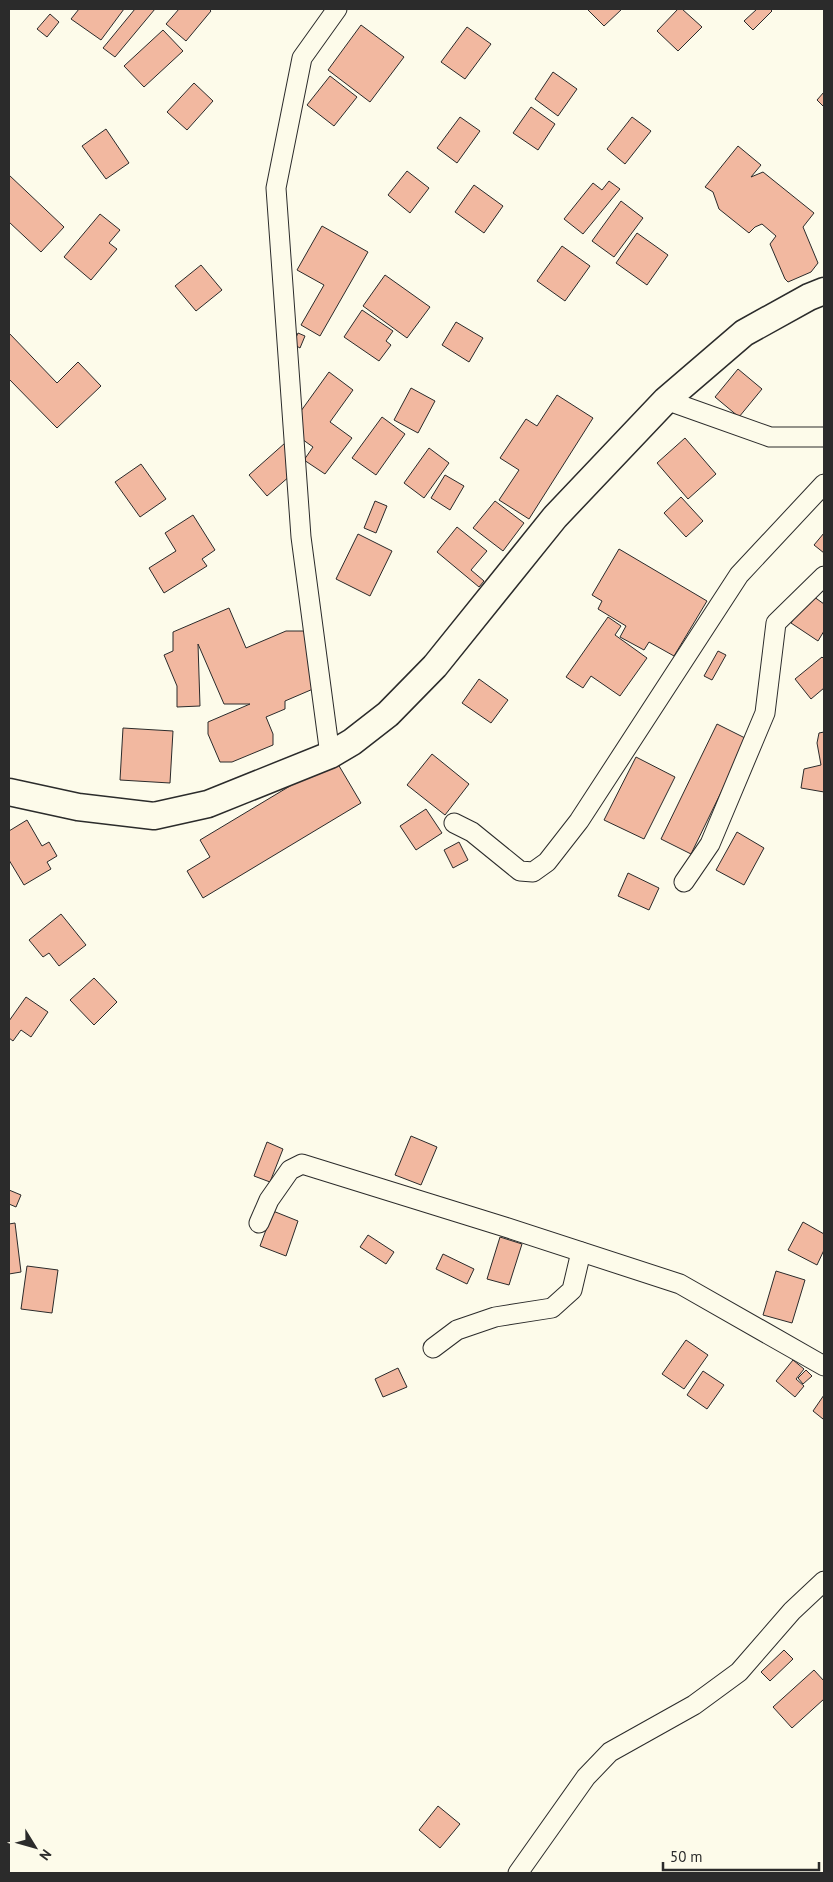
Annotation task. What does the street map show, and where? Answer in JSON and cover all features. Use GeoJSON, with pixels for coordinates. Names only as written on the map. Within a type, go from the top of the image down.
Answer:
{"type":"FeatureCollection","features":[{"type":"Feature","properties":{"kind":"main road"},"geometry":{"type":"LineString","coordinates":[[9,792],[78,807],[154,816],[208,804],[330,755],[352,742],[388,714],[435,666],[555,517],[666,400],[744,333],[809,296],[824,291]]}},
{"type":"Feature","properties":{"kind":"street"},"geometry":{"type":"LineString","coordinates":[[330,755],[301,537],[276,188],[302,58],[337,9]]}},
{"type":"Feature","properties":{"kind":"street"},"geometry":{"type":"LineString","coordinates":[[666,400],[770,437],[824,437]]}},
{"type":"Feature","properties":{"kind":"street"},"geometry":{"type":"LineString","coordinates":[[454,823],[472,832],[520,871],[533,872],[547,862],[579,821],[739,575],[824,484]]}},
{"type":"Feature","properties":{"kind":"street"},"geometry":{"type":"LineString","coordinates":[[684,882],[710,844],[765,713],[776,623],[824,576]]}},
{"type":"Feature","properties":{"kind":"street"},"geometry":{"type":"LineString","coordinates":[[259,1223],[269,1200],[290,1170],[302,1164],[505,1226],[680,1284],[824,1366]]}},
{"type":"Feature","properties":{"kind":"street"},"geometry":{"type":"LineString","coordinates":[[433,1348],[457,1330],[496,1317],[552,1308],[572,1290],[580,1252]]}},
{"type":"Feature","properties":{"kind":"street"},"geometry":{"type":"LineString","coordinates":[[518,1873],[586,1777],[610,1752],[694,1705],[739,1672],[792,1611],[824,1581]]}},
{"type":"Feature","properties":{"kind":"building"},"geometry":{"type":"Polygon","coordinates":[[[79,9],[124,9],[101,40],[71,19],[79,9]]]}},
{"type":"Feature","properties":{"kind":"building"},"geometry":{"type":"Polygon","coordinates":[[[135,9],[155,9],[115,57],[103,48],[135,9]]]}},
{"type":"Feature","properties":{"kind":"building"},"geometry":{"type":"Polygon","coordinates":[[[179,9],[209,9],[211,11],[186,41],[166,24],[179,9]]]}},
{"type":"Feature","properties":{"kind":"building"},"geometry":{"type":"Polygon","coordinates":[[[587,9],[622,9],[604,26],[587,9]]]}},
{"type":"Feature","properties":{"kind":"building"},"geometry":{"type":"Polygon","coordinates":[[[678,9],[682,9],[702,27],[678,51],[657,31],[678,9]]]}},
{"type":"Feature","properties":{"kind":"building"},"geometry":{"type":"Polygon","coordinates":[[[757,9],[770,9],[772,11],[753,30],[744,21],[757,9]]]}},
{"type":"Feature","properties":{"kind":"building"},"geometry":{"type":"Polygon","coordinates":[[[50,14],[59,22],[47,37],[37,29],[50,14]]]}},
{"type":"Feature","properties":{"kind":"building"},"geometry":{"type":"Polygon","coordinates":[[[361,25],[404,57],[370,102],[328,70],[361,25]]]}},
{"type":"Feature","properties":{"kind":"building"},"geometry":{"type":"Polygon","coordinates":[[[467,27],[491,44],[465,79],[441,62],[467,27]]]}},
{"type":"Feature","properties":{"kind":"building"},"geometry":{"type":"Polygon","coordinates":[[[163,30],[183,51],[144,87],[124,66],[163,30]]]}},
{"type":"Feature","properties":{"kind":"building"},"geometry":{"type":"Polygon","coordinates":[[[553,72],[577,89],[558,116],[535,99],[553,72]]]}},
{"type":"Feature","properties":{"kind":"building"},"geometry":{"type":"Polygon","coordinates":[[[330,76],[357,97],[334,126],[307,105],[330,76]]]}},
{"type":"Feature","properties":{"kind":"building"},"geometry":{"type":"Polygon","coordinates":[[[194,83],[213,101],[187,130],[167,112],[194,83]]]}},
{"type":"Feature","properties":{"kind":"building"},"geometry":{"type":"Polygon","coordinates":[[[824,92],[824,107],[817,100],[824,92]]]}},
{"type":"Feature","properties":{"kind":"building"},"geometry":{"type":"Polygon","coordinates":[[[531,107],[555,124],[538,150],[513,133],[531,107]]]}},
{"type":"Feature","properties":{"kind":"building"},"geometry":{"type":"Polygon","coordinates":[[[460,117],[480,131],[457,163],[437,148],[460,117]]]}},
{"type":"Feature","properties":{"kind":"building"},"geometry":{"type":"Polygon","coordinates":[[[632,117],[651,131],[625,164],[607,149],[632,117]]]}},
{"type":"Feature","properties":{"kind":"building"},"geometry":{"type":"Polygon","coordinates":[[[106,129],[129,163],[106,179],[82,146],[106,129]]]}},
{"type":"Feature","properties":{"kind":"building"},"geometry":{"type":"Polygon","coordinates":[[[738,146],[761,165],[751,177],[763,172],[814,213],[803,227],[818,263],[811,272],[788,282],[770,244],[776,236],[762,224],[755,227],[749,233],[719,209],[713,192],[705,187],[738,146]]]}},
{"type":"Feature","properties":{"kind":"building"},"geometry":{"type":"Polygon","coordinates":[[[407,171],[429,188],[410,213],[388,195],[407,171]]]}},
{"type":"Feature","properties":{"kind":"building"},"geometry":{"type":"Polygon","coordinates":[[[9,175],[64,227],[41,252],[9,222],[9,175]]]}},
{"type":"Feature","properties":{"kind":"building"},"geometry":{"type":"Polygon","coordinates":[[[609,181],[620,189],[583,234],[564,219],[593,183],[602,190],[609,181]]]}},
{"type":"Feature","properties":{"kind":"building"},"geometry":{"type":"Polygon","coordinates":[[[474,185],[503,206],[484,233],[455,212],[474,185]]]}},
{"type":"Feature","properties":{"kind":"building"},"geometry":{"type":"Polygon","coordinates":[[[621,201],[643,218],[614,257],[592,241],[621,201]]]}},
{"type":"Feature","properties":{"kind":"building"},"geometry":{"type":"Polygon","coordinates":[[[100,214],[120,230],[109,243],[117,249],[91,280],[64,257],[100,214]]]}},
{"type":"Feature","properties":{"kind":"building"},"geometry":{"type":"Polygon","coordinates":[[[322,226],[368,252],[320,336],[301,325],[324,285],[297,270],[322,226]]]}},
{"type":"Feature","properties":{"kind":"building"},"geometry":{"type":"Polygon","coordinates":[[[637,233],[668,255],[647,285],[616,263],[637,233]]]}},
{"type":"Feature","properties":{"kind":"building"},"geometry":{"type":"Polygon","coordinates":[[[562,246],[590,266],[565,301],[537,281],[562,246]]]}},
{"type":"Feature","properties":{"kind":"building"},"geometry":{"type":"Polygon","coordinates":[[[201,265],[222,290],[196,311],[175,286],[201,265]]]}},
{"type":"Feature","properties":{"kind":"building"},"geometry":{"type":"Polygon","coordinates":[[[385,275],[430,307],[407,338],[363,306],[385,275]]]}},
{"type":"Feature","properties":{"kind":"building"},"geometry":{"type":"Polygon","coordinates":[[[362,310],[393,331],[386,341],[391,345],[379,361],[344,337],[362,310]]]}},
{"type":"Feature","properties":{"kind":"building"},"geometry":{"type":"Polygon","coordinates":[[[456,322],[483,338],[469,362],[442,345],[456,322]]]}},
{"type":"Feature","properties":{"kind":"building"},"geometry":{"type":"Polygon","coordinates":[[[9,333],[57,383],[78,362],[101,386],[57,428],[9,379],[9,333]]]}},
{"type":"Feature","properties":{"kind":"building"},"geometry":{"type":"Polygon","coordinates":[[[298,333],[305,336],[300,348],[293,344],[298,333]]]}},
{"type":"Feature","properties":{"kind":"building"},"geometry":{"type":"Polygon","coordinates":[[[738,369],[762,389],[739,417],[715,397],[738,369]]]}},
{"type":"Feature","properties":{"kind":"building"},"geometry":{"type":"Polygon","coordinates":[[[329,372],[353,390],[330,422],[352,438],[325,474],[304,460],[313,447],[288,429],[329,372]]]}},
{"type":"Feature","properties":{"kind":"building"},"geometry":{"type":"Polygon","coordinates":[[[411,388],[435,401],[418,433],[394,420],[411,388]]]}},
{"type":"Feature","properties":{"kind":"building"},"geometry":{"type":"Polygon","coordinates":[[[557,395],[593,418],[529,519],[499,500],[519,470],[500,458],[526,419],[537,426],[557,395]]]}},
{"type":"Feature","properties":{"kind":"building"},"geometry":{"type":"Polygon","coordinates":[[[382,417],[405,434],[376,475],[352,458],[382,417]]]}},
{"type":"Feature","properties":{"kind":"building"},"geometry":{"type":"Polygon","coordinates":[[[685,438],[716,474],[688,499],[657,463],[685,438]]]}},
{"type":"Feature","properties":{"kind":"building"},"geometry":{"type":"Polygon","coordinates":[[[285,443],[299,459],[286,471],[291,475],[267,496],[249,475],[285,443]]]}},
{"type":"Feature","properties":{"kind":"building"},"geometry":{"type":"Polygon","coordinates":[[[429,448],[449,463],[424,498],[404,483],[429,448]]]}},
{"type":"Feature","properties":{"kind":"building"},"geometry":{"type":"Polygon","coordinates":[[[141,464],[166,499],[140,517],[115,482],[141,464]]]}},
{"type":"Feature","properties":{"kind":"building"},"geometry":{"type":"Polygon","coordinates":[[[445,475],[464,486],[450,510],[431,498],[445,475]]]}},
{"type":"Feature","properties":{"kind":"building"},"geometry":{"type":"Polygon","coordinates":[[[681,497],[703,521],[686,537],[664,513],[681,497]]]}},
{"type":"Feature","properties":{"kind":"building"},"geometry":{"type":"Polygon","coordinates":[[[375,501],[387,506],[376,533],[364,528],[375,501]]]}},
{"type":"Feature","properties":{"kind":"building"},"geometry":{"type":"Polygon","coordinates":[[[495,501],[524,523],[503,551],[473,528],[495,501]]]}},
{"type":"Feature","properties":{"kind":"building"},"geometry":{"type":"Polygon","coordinates":[[[193,515],[215,550],[202,559],[207,566],[164,593],[149,568],[176,551],[165,533],[193,515]]]}},
{"type":"Feature","properties":{"kind":"building"},"geometry":{"type":"Polygon","coordinates":[[[457,527],[487,551],[471,570],[484,581],[479,587],[437,552],[457,527]]]}},
{"type":"Feature","properties":{"kind":"building"},"geometry":{"type":"Polygon","coordinates":[[[824,533],[824,553],[814,545],[824,533]]]}},
{"type":"Feature","properties":{"kind":"building"},"geometry":{"type":"Polygon","coordinates":[[[358,534],[392,551],[370,596],[336,579],[358,534]]]}},
{"type":"Feature","properties":{"kind":"building"},"geometry":{"type":"Polygon","coordinates":[[[619,549],[707,601],[674,656],[649,642],[644,650],[620,637],[626,626],[598,609],[602,601],[592,595],[619,549]]]}},
{"type":"Feature","properties":{"kind":"building"},"geometry":{"type":"Polygon","coordinates":[[[810,594],[824,604],[824,631],[818,641],[791,623],[810,594]]]}},
{"type":"Feature","properties":{"kind":"building"},"geometry":{"type":"Polygon","coordinates":[[[229,608],[246,648],[286,631],[308,631],[313,689],[285,701],[285,709],[266,717],[273,734],[273,745],[232,762],[220,762],[208,734],[208,722],[250,704],[224,704],[198,644],[200,706],[177,707],[177,686],[164,655],[173,651],[173,632],[229,608]]]}},
{"type":"Feature","properties":{"kind":"building"},"geometry":{"type":"Polygon","coordinates":[[[608,617],[621,626],[615,635],[647,658],[620,696],[591,676],[583,688],[566,677],[608,617]]]}},
{"type":"Feature","properties":{"kind":"building"},"geometry":{"type":"Polygon","coordinates":[[[718,651],[726,655],[712,680],[704,676],[718,651]]]}},
{"type":"Feature","properties":{"kind":"building"},"geometry":{"type":"Polygon","coordinates":[[[822,657],[824,659],[824,688],[811,699],[795,679],[822,657]]]}},
{"type":"Feature","properties":{"kind":"building"},"geometry":{"type":"Polygon","coordinates":[[[479,679],[508,700],[491,723],[462,703],[479,679]]]}},
{"type":"Feature","properties":{"kind":"building"},"geometry":{"type":"Polygon","coordinates":[[[717,724],[747,739],[691,854],[661,839],[717,724]]]}},
{"type":"Feature","properties":{"kind":"building"},"geometry":{"type":"Polygon","coordinates":[[[123,728],[173,731],[170,783],[120,780],[123,728]]]}},
{"type":"Feature","properties":{"kind":"building"},"geometry":{"type":"Polygon","coordinates":[[[824,732],[824,792],[801,788],[804,769],[821,765],[817,743],[819,733],[824,732]]]}},
{"type":"Feature","properties":{"kind":"building"},"geometry":{"type":"Polygon","coordinates":[[[432,754],[469,784],[445,815],[407,785],[432,754]]]}},
{"type":"Feature","properties":{"kind":"building"},"geometry":{"type":"Polygon","coordinates":[[[636,757],[675,777],[644,839],[604,820],[636,757]]]}},
{"type":"Feature","properties":{"kind":"building"},"geometry":{"type":"Polygon","coordinates":[[[335,759],[361,803],[203,898],[187,871],[210,857],[200,840],[335,759]]]}},
{"type":"Feature","properties":{"kind":"building"},"geometry":{"type":"Polygon","coordinates":[[[426,809],[442,833],[416,850],[400,826],[426,809]]]}},
{"type":"Feature","properties":{"kind":"building"},"geometry":{"type":"Polygon","coordinates":[[[27,820],[42,846],[49,842],[57,856],[47,862],[51,869],[24,885],[9,860],[9,831],[27,820]]]}},
{"type":"Feature","properties":{"kind":"building"},"geometry":{"type":"Polygon","coordinates":[[[737,832],[764,848],[744,885],[716,870],[737,832]]]}},
{"type":"Feature","properties":{"kind":"building"},"geometry":{"type":"Polygon","coordinates":[[[459,842],[468,860],[453,868],[444,850],[459,842]]]}},
{"type":"Feature","properties":{"kind":"building"},"geometry":{"type":"Polygon","coordinates":[[[628,873],[659,888],[649,910],[618,896],[628,873]]]}},
{"type":"Feature","properties":{"kind":"building"},"geometry":{"type":"Polygon","coordinates":[[[61,914],[86,945],[59,966],[49,953],[43,957],[29,940],[61,914]]]}},
{"type":"Feature","properties":{"kind":"building"},"geometry":{"type":"Polygon","coordinates":[[[94,978],[117,1002],[94,1025],[70,1000],[94,978]]]}},
{"type":"Feature","properties":{"kind":"building"},"geometry":{"type":"Polygon","coordinates":[[[26,997],[48,1012],[31,1037],[21,1030],[13,1041],[9,1038],[9,1021],[26,997]]]}},
{"type":"Feature","properties":{"kind":"building"},"geometry":{"type":"Polygon","coordinates":[[[411,1136],[437,1147],[421,1185],[395,1175],[411,1136]]]}},
{"type":"Feature","properties":{"kind":"building"},"geometry":{"type":"Polygon","coordinates":[[[267,1142],[283,1149],[270,1182],[254,1176],[267,1142]]]}},
{"type":"Feature","properties":{"kind":"building"},"geometry":{"type":"Polygon","coordinates":[[[9,1190],[21,1195],[16,1207],[9,1204],[9,1190]]]}},
{"type":"Feature","properties":{"kind":"building"},"geometry":{"type":"Polygon","coordinates":[[[273,1211],[298,1221],[286,1256],[260,1246],[273,1211]]]}},
{"type":"Feature","properties":{"kind":"building"},"geometry":{"type":"Polygon","coordinates":[[[803,1222],[824,1234],[824,1250],[817,1265],[788,1250],[803,1222]]]}},
{"type":"Feature","properties":{"kind":"building"},"geometry":{"type":"Polygon","coordinates":[[[15,1223],[21,1272],[9,1274],[9,1224],[15,1223]]]}},
{"type":"Feature","properties":{"kind":"building"},"geometry":{"type":"Polygon","coordinates":[[[368,1235],[394,1252],[386,1264],[360,1247],[368,1235]]]}},
{"type":"Feature","properties":{"kind":"building"},"geometry":{"type":"Polygon","coordinates":[[[500,1237],[522,1244],[509,1285],[487,1279],[500,1237]]]}},
{"type":"Feature","properties":{"kind":"building"},"geometry":{"type":"Polygon","coordinates":[[[443,1254],[474,1269],[467,1284],[436,1269],[443,1254]]]}},
{"type":"Feature","properties":{"kind":"building"},"geometry":{"type":"Polygon","coordinates":[[[27,1266],[58,1270],[52,1313],[21,1309],[27,1266]]]}},
{"type":"Feature","properties":{"kind":"building"},"geometry":{"type":"Polygon","coordinates":[[[776,1271],[805,1280],[792,1323],[763,1315],[776,1271]]]}},
{"type":"Feature","properties":{"kind":"building"},"geometry":{"type":"Polygon","coordinates":[[[686,1340],[708,1355],[684,1389],[662,1374],[686,1340]]]}},
{"type":"Feature","properties":{"kind":"building"},"geometry":{"type":"Polygon","coordinates":[[[793,1360],[804,1369],[796,1379],[804,1386],[795,1397],[776,1381],[793,1360]]]}},
{"type":"Feature","properties":{"kind":"building"},"geometry":{"type":"Polygon","coordinates":[[[398,1368],[407,1387],[383,1397],[375,1379],[398,1368]]]}},
{"type":"Feature","properties":{"kind":"building"},"geometry":{"type":"Polygon","coordinates":[[[806,1370],[812,1376],[803,1384],[798,1378],[806,1370]]]}},
{"type":"Feature","properties":{"kind":"building"},"geometry":{"type":"Polygon","coordinates":[[[703,1371],[724,1385],[707,1409],[687,1395],[703,1371]]]}},
{"type":"Feature","properties":{"kind":"building"},"geometry":{"type":"Polygon","coordinates":[[[824,1395],[824,1417],[823,1419],[813,1411],[824,1395]]]}},
{"type":"Feature","properties":{"kind":"building"},"geometry":{"type":"Polygon","coordinates":[[[784,1650],[793,1659],[770,1681],[761,1672],[784,1650]]]}},
{"type":"Feature","properties":{"kind":"building"},"geometry":{"type":"Polygon","coordinates":[[[814,1670],[824,1681],[824,1699],[792,1728],[773,1707],[814,1670]]]}},
{"type":"Feature","properties":{"kind":"building"},"geometry":{"type":"Polygon","coordinates":[[[438,1806],[460,1824],[440,1848],[419,1830],[438,1806]]]}}]}
